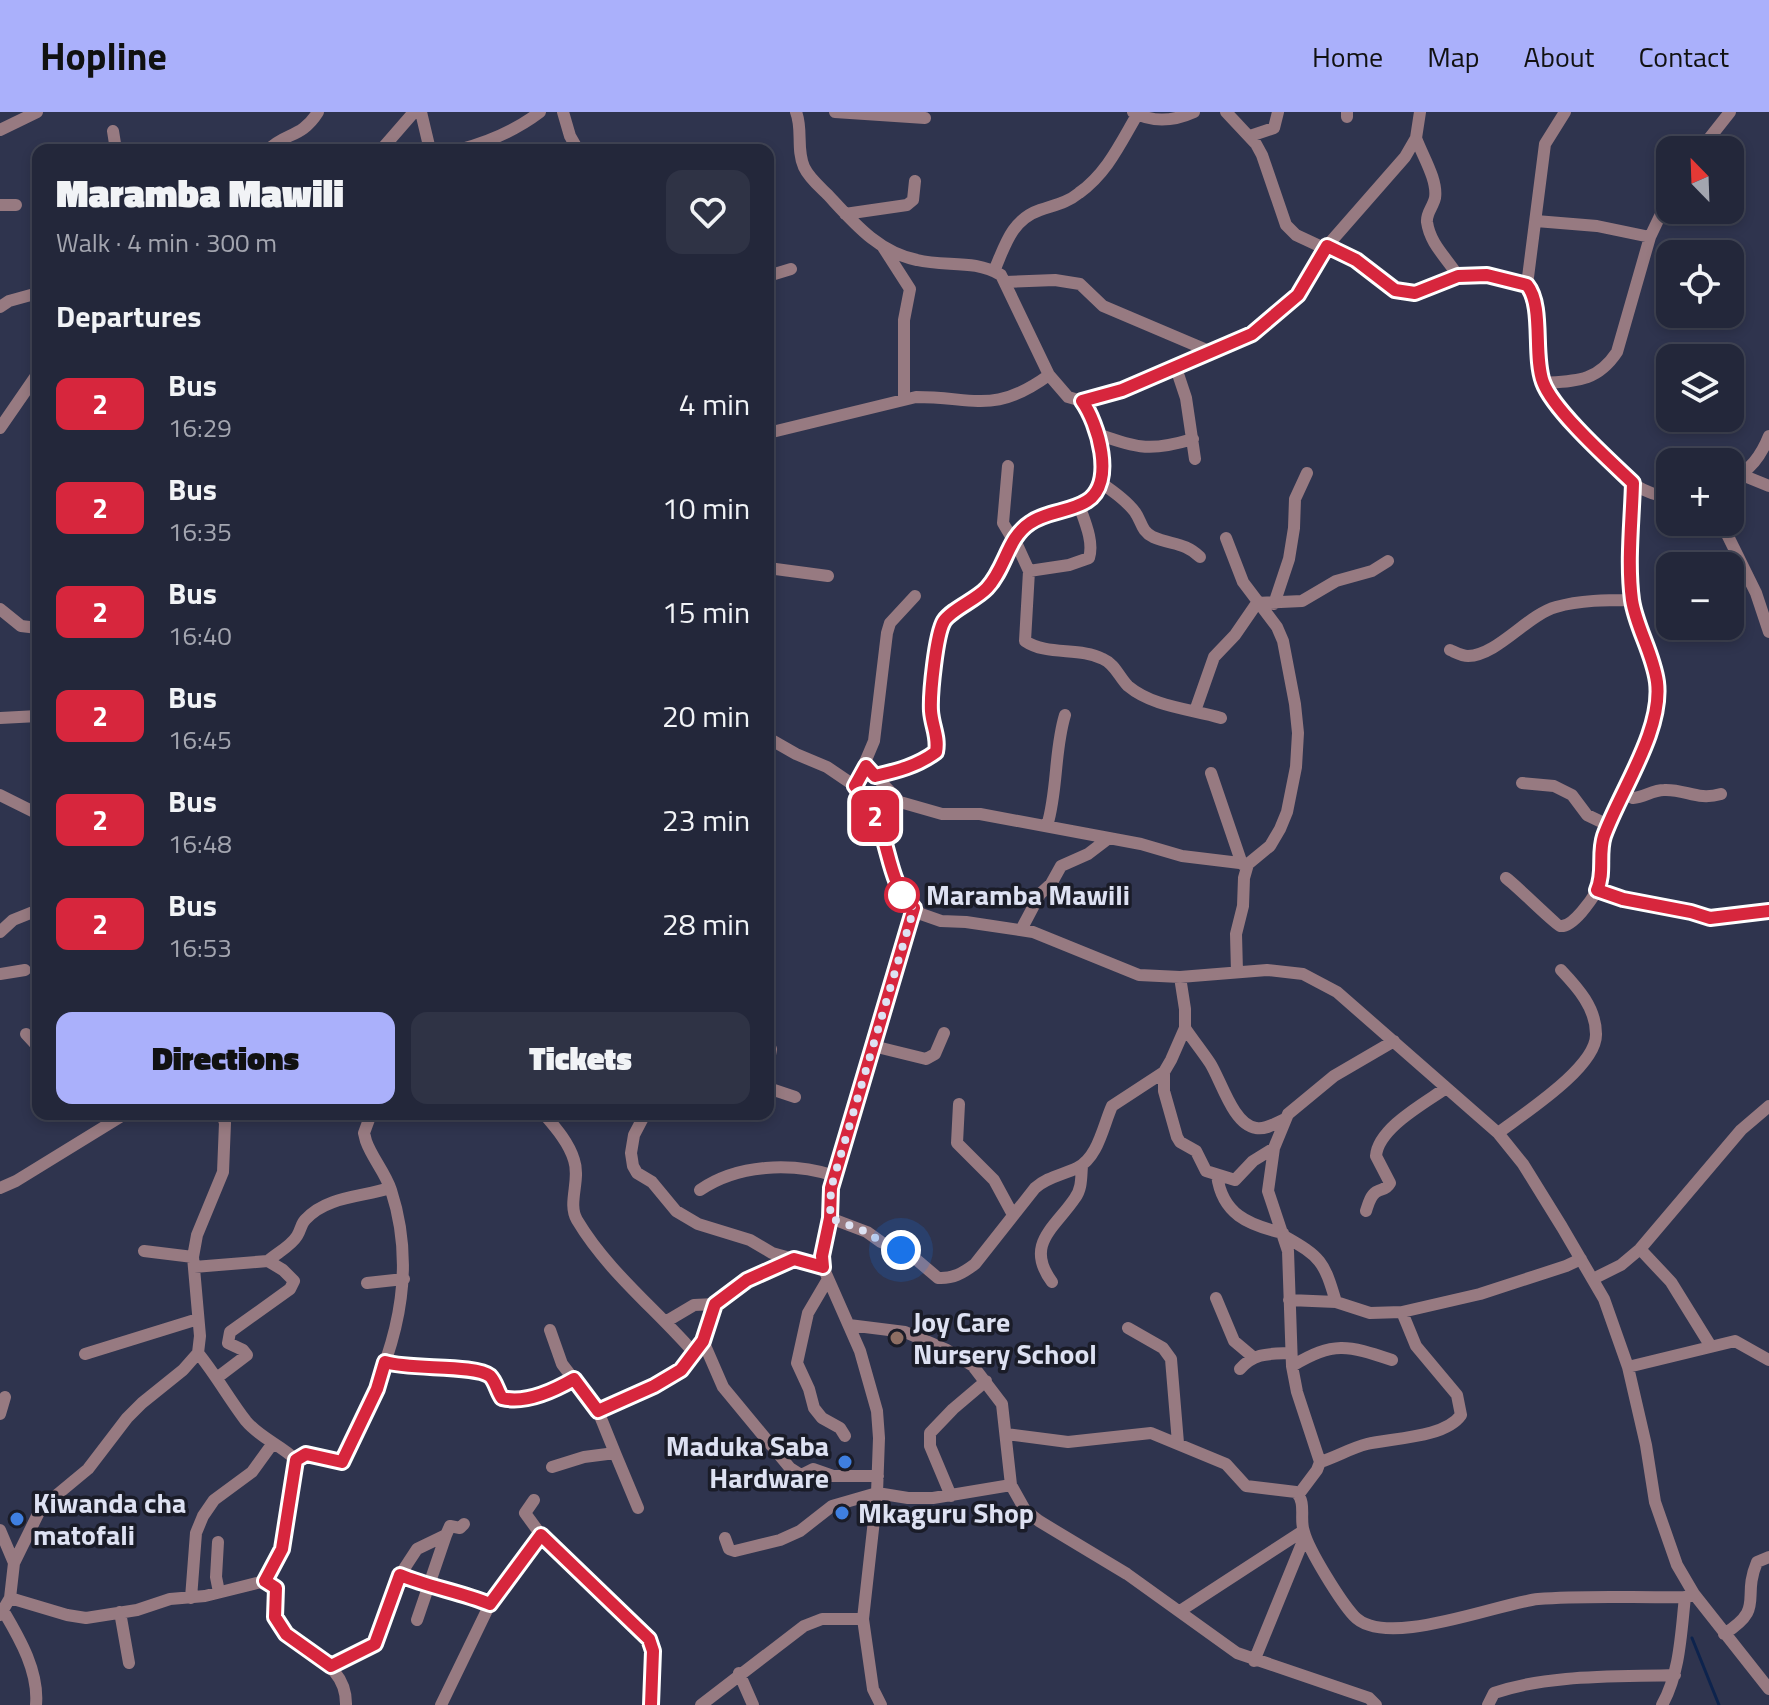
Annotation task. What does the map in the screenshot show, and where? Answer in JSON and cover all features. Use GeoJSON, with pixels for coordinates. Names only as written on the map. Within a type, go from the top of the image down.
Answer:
{"type":"FeatureCollection","features":[{"type":"Feature","properties":{"kind":"street"},"geometry":{"type":"LineString","coordinates":[[0,130],[37,112]]}},
{"type":"Feature","properties":{"kind":"street"},"geometry":{"type":"LineString","coordinates":[[274,144],[299,134],[318,112]]}},
{"type":"Feature","properties":{"kind":"street"},"geometry":{"type":"LineString","coordinates":[[421,112],[429,144]]}},
{"type":"Feature","properties":{"kind":"street"},"geometry":{"type":"LineString","coordinates":[[494,144],[540,112]]}},
{"type":"Feature","properties":{"kind":"street"},"geometry":{"type":"LineString","coordinates":[[563,112],[575,144]]}},
{"type":"Feature","properties":{"kind":"street"},"geometry":{"type":"LineString","coordinates":[[835,112],[925,118]]}},
{"type":"Feature","properties":{"kind":"street"},"geometry":{"type":"LineString","coordinates":[[994,271],[1016,224],[1026,215],[1070,199],[1105,171],[1135,113],[1149,119],[1179,119],[1194,112]]}},
{"type":"Feature","properties":{"kind":"street"},"geometry":{"type":"LineString","coordinates":[[1226,112],[1250,136],[1262,155],[1286,225],[1296,235],[1356,260],[1395,290],[1415,293],[1458,276],[1487,275],[1527,285]]}},
{"type":"Feature","properties":{"kind":"street"},"geometry":{"type":"LineString","coordinates":[[1250,136],[1274,128],[1278,112]]}},
{"type":"Feature","properties":{"kind":"street"},"geometry":{"type":"LineString","coordinates":[[799,114],[803,165],[861,231],[882,246],[917,260],[971,264],[1001,275],[1049,375],[1068,397],[1082,401],[1122,390],[1252,334],[1298,295],[1327,248],[1405,157],[1416,138],[1420,112]]}},
{"type":"Feature","properties":{"kind":"street"},"geometry":{"type":"LineString","coordinates":[[1565,112],[1545,144],[1527,285],[1534,300],[1543,383],[1571,421],[1633,483],[1656,495]]}},
{"type":"Feature","properties":{"kind":"street"},"geometry":{"type":"LineString","coordinates":[[1711,136],[1730,112]]}},
{"type":"Feature","properties":{"kind":"street"},"geometry":{"type":"LineString","coordinates":[[385,144],[407,114]]}},
{"type":"Feature","properties":{"kind":"street"},"geometry":{"type":"LineString","coordinates":[[113,131],[115,144]]}},
{"type":"Feature","properties":{"kind":"street"},"geometry":{"type":"LineString","coordinates":[[1416,138],[1433,182],[1435,199],[1427,215],[1429,230],[1440,253],[1458,276]]}},
{"type":"Feature","properties":{"kind":"street"},"geometry":{"type":"LineString","coordinates":[[845,214],[907,205],[913,200],[915,181]]}},
{"type":"Feature","properties":{"kind":"street"},"geometry":{"type":"LineString","coordinates":[[0,205],[16,205]]}},
{"type":"Feature","properties":{"kind":"street"},"geometry":{"type":"LineString","coordinates":[[1536,221],[1597,226],[1650,237]]}},
{"type":"Feature","properties":{"kind":"street"},"geometry":{"type":"LineString","coordinates":[[1543,383],[1582,380],[1608,366],[1617,352],[1656,224]]}},
{"type":"Feature","properties":{"kind":"street"},"geometry":{"type":"LineString","coordinates":[[882,246],[910,289],[904,320],[904,398]]}},
{"type":"Feature","properties":{"kind":"street"},"geometry":{"type":"LineString","coordinates":[[774,274],[791,269]]}},
{"type":"Feature","properties":{"kind":"street"},"geometry":{"type":"LineString","coordinates":[[1005,282],[1055,280],[1080,284],[1103,306],[1209,351]]}},
{"type":"Feature","properties":{"kind":"street"},"geometry":{"type":"LineString","coordinates":[[0,307],[32,295]]}},
{"type":"Feature","properties":{"kind":"street"},"geometry":{"type":"LineString","coordinates":[[1175,365],[1186,398],[1195,459]]}},
{"type":"Feature","properties":{"kind":"street"},"geometry":{"type":"LineString","coordinates":[[774,431],[904,398],[939,397],[962,402],[992,402],[1015,395],[1049,375]]}},
{"type":"Feature","properties":{"kind":"street"},"geometry":{"type":"LineString","coordinates":[[0,428],[32,386]]}},
{"type":"Feature","properties":{"kind":"street"},"geometry":{"type":"LineString","coordinates":[[875,776],[905,769],[936,752],[938,743],[930,706],[943,623],[992,582],[1014,539],[1030,523],[1079,505],[1093,497],[1101,483],[1102,460],[1097,434],[1091,414],[1082,401]]}},
{"type":"Feature","properties":{"kind":"street"},"geometry":{"type":"LineString","coordinates":[[1097,434],[1138,448],[1153,449],[1193,439]]}},
{"type":"Feature","properties":{"kind":"street"},"geometry":{"type":"LineString","coordinates":[[1744,470],[1762,452],[1769,436]]}},
{"type":"Feature","properties":{"kind":"street"},"geometry":{"type":"LineString","coordinates":[[1008,466],[1003,523],[1029,571],[1024,636],[1029,644],[1089,653],[1106,660],[1128,685],[1159,703],[1221,718]]}},
{"type":"Feature","properties":{"kind":"street"},"geometry":{"type":"LineString","coordinates":[[1274,604],[1289,559],[1295,499],[1307,473]]}},
{"type":"Feature","properties":{"kind":"street"},"geometry":{"type":"LineString","coordinates":[[1744,480],[1769,486]]}},
{"type":"Feature","properties":{"kind":"street"},"geometry":{"type":"LineString","coordinates":[[1101,483],[1133,509],[1142,528],[1152,536],[1190,547],[1200,557]]}},
{"type":"Feature","properties":{"kind":"street"},"geometry":{"type":"LineString","coordinates":[[1506,878],[1562,926],[1568,925],[1588,905],[1602,880],[1605,834],[1642,755],[1657,701],[1657,681],[1632,600],[1633,483]]}},
{"type":"Feature","properties":{"kind":"street"},"geometry":{"type":"LineString","coordinates":[[1029,571],[1069,565],[1092,555],[1079,505]]}},
{"type":"Feature","properties":{"kind":"street"},"geometry":{"type":"LineString","coordinates":[[1728,536],[1756,593],[1769,632]]}},
{"type":"Feature","properties":{"kind":"street"},"geometry":{"type":"LineString","coordinates":[[866,766],[891,796],[908,805],[942,814],[980,814],[1141,844],[1182,856],[1245,864],[1270,846],[1287,812],[1296,767],[1298,733],[1283,641],[1277,627],[1238,573],[1226,538]]}},
{"type":"Feature","properties":{"kind":"street"},"geometry":{"type":"LineString","coordinates":[[1257,603],[1274,604],[1312,597],[1336,581],[1372,571],[1388,561]]}},
{"type":"Feature","properties":{"kind":"street"},"geometry":{"type":"LineString","coordinates":[[774,569],[828,576]]}},
{"type":"Feature","properties":{"kind":"street"},"geometry":{"type":"LineString","coordinates":[[855,786],[866,766],[877,725],[890,623],[915,596]]}},
{"type":"Feature","properties":{"kind":"street"},"geometry":{"type":"LineString","coordinates":[[1450,650],[1465,656],[1479,653],[1526,626],[1541,613],[1557,607],[1632,600]]}},
{"type":"Feature","properties":{"kind":"street"},"geometry":{"type":"LineString","coordinates":[[1195,711],[1210,664],[1257,603]]}},
{"type":"Feature","properties":{"kind":"street"},"geometry":{"type":"LineString","coordinates":[[0,609],[21,626],[32,627]]}},
{"type":"Feature","properties":{"kind":"street"},"geometry":{"type":"LineString","coordinates":[[1047,826],[1054,803],[1059,735],[1065,715]]}},
{"type":"Feature","properties":{"kind":"street"},"geometry":{"type":"LineString","coordinates":[[0,718],[32,716]]}},
{"type":"Feature","properties":{"kind":"street"},"geometry":{"type":"LineString","coordinates":[[774,741],[827,767],[855,786],[866,798],[879,825],[901,894],[914,908],[941,921],[1021,930],[1054,940],[1139,975],[1180,977],[1267,970],[1303,974],[1337,992],[1498,1133],[1523,1164],[1604,1299],[1628,1367],[1655,1502],[1670,1550],[1690,1596],[1765,1675],[1769,1691],[1767,1705]]}},
{"type":"Feature","properties":{"kind":"street"},"geometry":{"type":"LineString","coordinates":[[1211,773],[1245,864],[1236,934],[1237,972]]}},
{"type":"Feature","properties":{"kind":"street"},"geometry":{"type":"LineString","coordinates":[[1522,783],[1554,786],[1572,795],[1587,815],[1610,826]]}},
{"type":"Feature","properties":{"kind":"street"},"geometry":{"type":"LineString","coordinates":[[1622,793],[1633,798],[1663,790],[1708,798],[1721,794]]}},
{"type":"Feature","properties":{"kind":"street"},"geometry":{"type":"LineString","coordinates":[[0,795],[32,811]]}},
{"type":"Feature","properties":{"kind":"street"},"geometry":{"type":"LineString","coordinates":[[1021,930],[1040,894],[1051,884],[1061,866],[1088,854],[1109,838]]}},
{"type":"Feature","properties":{"kind":"street"},"geometry":{"type":"LineString","coordinates":[[1597,890],[1623,899],[1710,918],[1769,911]]}},
{"type":"Feature","properties":{"kind":"street"},"geometry":{"type":"LineString","coordinates":[[881,1705],[873,1689],[863,1619],[877,1493],[877,1411],[860,1351],[826,1273],[822,1256],[830,1218],[831,1188],[914,908]]}},
{"type":"Feature","properties":{"kind":"street"},"geometry":{"type":"LineString","coordinates":[[0,932],[13,920],[32,911]]}},
{"type":"Feature","properties":{"kind":"street"},"geometry":{"type":"LineString","coordinates":[[0,974],[25,970]]}},
{"type":"Feature","properties":{"kind":"street"},"geometry":{"type":"LineString","coordinates":[[1498,1133],[1558,1087],[1595,1044],[1593,1013],[1561,970]]}},
{"type":"Feature","properties":{"kind":"street"},"geometry":{"type":"LineString","coordinates":[[1180,977],[1185,1028],[1164,1072],[1164,1091],[1177,1137],[1196,1151],[1206,1171],[1235,1180],[1253,1161],[1274,1148]]}},
{"type":"Feature","properties":{"kind":"street"},"geometry":{"type":"LineString","coordinates":[[1185,1028],[1210,1062],[1243,1122],[1255,1128],[1265,1128],[1285,1119],[1334,1076],[1394,1041]]}},
{"type":"Feature","properties":{"kind":"street"},"geometry":{"type":"LineString","coordinates":[[873,1046],[926,1059],[935,1054],[944,1033]]}},
{"type":"Feature","properties":{"kind":"street"},"geometry":{"type":"LineString","coordinates":[[26,1034],[32,1040]]}},
{"type":"Feature","properties":{"kind":"street"},"geometry":{"type":"LineString","coordinates":[[1052,1282],[1039,1260],[1049,1230],[1076,1197],[1081,1185],[1082,1166],[1106,1127],[1112,1106],[1164,1072]]}},
{"type":"Feature","properties":{"kind":"street"},"geometry":{"type":"LineString","coordinates":[[1366,1211],[1371,1197],[1390,1183],[1376,1156],[1381,1140],[1402,1119],[1446,1088]]}},
{"type":"Feature","properties":{"kind":"street"},"geometry":{"type":"LineString","coordinates":[[774,1090],[795,1097]]}},
{"type":"Feature","properties":{"kind":"street"},"geometry":{"type":"LineString","coordinates":[[959,1104],[957,1143],[994,1180],[1013,1215]]}},
{"type":"Feature","properties":{"kind":"street"},"geometry":{"type":"LineString","coordinates":[[1593,1279],[1621,1265],[1640,1249],[1741,1130],[1769,1106]]}},
{"type":"Feature","properties":{"kind":"street"},"geometry":{"type":"LineString","coordinates":[[1285,1119],[1274,1148],[1268,1191],[1288,1251],[1292,1360],[1297,1392],[1320,1462],[1299,1494]]}},
{"type":"Feature","properties":{"kind":"street"},"geometry":{"type":"LineString","coordinates":[[0,1188],[115,1120]]}},
{"type":"Feature","properties":{"kind":"street"},"geometry":{"type":"LineString","coordinates":[[9,1568],[41,1508],[81,1476],[134,1410],[183,1370],[198,1353],[201,1346],[193,1262],[197,1235],[223,1172],[224,1120]]}},
{"type":"Feature","properties":{"kind":"street"},"geometry":{"type":"LineString","coordinates":[[296,1460],[306,1454],[342,1462],[377,1389],[394,1335],[404,1279],[404,1252],[390,1188],[366,1141],[364,1133],[369,1120]]}},
{"type":"Feature","properties":{"kind":"street"},"geometry":{"type":"LineString","coordinates":[[549,1120],[561,1134],[575,1162],[576,1192],[572,1208],[577,1220],[611,1266],[667,1321],[695,1354]]}},
{"type":"Feature","properties":{"kind":"street"},"geometry":{"type":"LineString","coordinates":[[642,1120],[634,1135],[631,1153],[633,1166],[637,1173],[652,1182],[676,1211],[698,1224],[750,1240],[772,1253],[826,1273]]}},
{"type":"Feature","properties":{"kind":"street"},"geometry":{"type":"LineString","coordinates":[[700,1190],[723,1176],[783,1166],[799,1166],[835,1176]]}},
{"type":"Feature","properties":{"kind":"street"},"geometry":{"type":"LineString","coordinates":[[830,1218],[867,1232],[911,1255],[932,1275],[946,1279],[975,1264],[1040,1183],[1082,1166]]}},
{"type":"Feature","properties":{"kind":"street"},"geometry":{"type":"LineString","coordinates":[[1217,1175],[1223,1199],[1239,1216],[1284,1235],[1312,1252],[1327,1271],[1336,1302]]}},
{"type":"Feature","properties":{"kind":"street"},"geometry":{"type":"LineString","coordinates":[[268,1261],[295,1240],[303,1223],[311,1215],[332,1203],[390,1188]]}},
{"type":"Feature","properties":{"kind":"street"},"geometry":{"type":"LineString","coordinates":[[1640,1249],[1671,1282],[1710,1345]]}},
{"type":"Feature","properties":{"kind":"street"},"geometry":{"type":"LineString","coordinates":[[144,1251],[193,1262],[268,1261],[292,1278],[294,1284],[230,1332],[228,1343],[247,1352],[247,1355],[218,1377]]}},
{"type":"Feature","properties":{"kind":"street"},"geometry":{"type":"LineString","coordinates":[[667,1321],[694,1305],[715,1304],[747,1280],[794,1259]]}},
{"type":"Feature","properties":{"kind":"street"},"geometry":{"type":"LineString","coordinates":[[1289,1300],[1336,1302],[1370,1313],[1402,1312],[1480,1294],[1581,1259]]}},
{"type":"Feature","properties":{"kind":"street"},"geometry":{"type":"LineString","coordinates":[[826,1273],[808,1313],[797,1363],[814,1408],[822,1418],[840,1428],[845,1436]]}},
{"type":"Feature","properties":{"kind":"street"},"geometry":{"type":"LineString","coordinates":[[367,1283],[404,1279]]}},
{"type":"Feature","properties":{"kind":"street"},"geometry":{"type":"LineString","coordinates":[[1216,1298],[1234,1341],[1253,1357]]}},
{"type":"Feature","properties":{"kind":"street"},"geometry":{"type":"LineString","coordinates":[[598,1411],[681,1370],[703,1341],[715,1304]]}},
{"type":"Feature","properties":{"kind":"street"},"geometry":{"type":"LineString","coordinates":[[1320,1462],[1365,1445],[1408,1439],[1451,1424],[1461,1415],[1457,1395],[1416,1346],[1402,1312]]}},
{"type":"Feature","properties":{"kind":"street"},"geometry":{"type":"LineString","coordinates":[[85,1354],[198,1319]]}},
{"type":"Feature","properties":{"kind":"street"},"geometry":{"type":"LineString","coordinates":[[849,1325],[905,1332],[959,1356],[973,1366],[1002,1404],[1011,1485],[1025,1510],[1039,1521],[1127,1574],[1220,1642],[1254,1661],[1369,1698],[1376,1705]]}},
{"type":"Feature","properties":{"kind":"street"},"geometry":{"type":"LineString","coordinates":[[1128,1328],[1163,1348],[1171,1359],[1178,1443]]}},
{"type":"Feature","properties":{"kind":"street"},"geometry":{"type":"LineString","coordinates":[[550,1330],[562,1364],[598,1411],[638,1508]]}},
{"type":"Feature","properties":{"kind":"street"},"geometry":{"type":"LineString","coordinates":[[703,1341],[723,1387],[790,1468],[801,1475],[813,1469],[833,1476],[878,1476]]}},
{"type":"Feature","properties":{"kind":"street"},"geometry":{"type":"LineString","coordinates":[[1628,1367],[1735,1341],[1769,1360]]}},
{"type":"Feature","properties":{"kind":"street"},"geometry":{"type":"LineString","coordinates":[[1240,1369],[1253,1357],[1269,1352],[1292,1360],[1334,1347],[1392,1360]]}},
{"type":"Feature","properties":{"kind":"street"},"geometry":{"type":"LineString","coordinates":[[198,1353],[218,1377],[246,1421],[296,1460]]}},
{"type":"Feature","properties":{"kind":"street"},"geometry":{"type":"LineString","coordinates":[[385,1362],[484,1372],[494,1382],[502,1398],[509,1399],[545,1392],[574,1379]]}},
{"type":"Feature","properties":{"kind":"street"},"geometry":{"type":"LineString","coordinates":[[951,1496],[930,1446],[930,1433],[986,1381]]}},
{"type":"Feature","properties":{"kind":"street"},"geometry":{"type":"LineString","coordinates":[[0,1414],[5,1397]]}},
{"type":"Feature","properties":{"kind":"street"},"geometry":{"type":"LineString","coordinates":[[1006,1434],[1068,1442],[1151,1433],[1226,1464],[1246,1486],[1299,1494]]}},
{"type":"Feature","properties":{"kind":"street"},"geometry":{"type":"LineString","coordinates":[[191,1598],[196,1533],[203,1516],[214,1500],[252,1472],[273,1443]]}},
{"type":"Feature","properties":{"kind":"street"},"geometry":{"type":"LineString","coordinates":[[552,1467],[584,1457],[615,1453]]}},
{"type":"Feature","properties":{"kind":"street"},"geometry":{"type":"LineString","coordinates":[[265,1581],[282,1549],[296,1460]]}},
{"type":"Feature","properties":{"kind":"street"},"geometry":{"type":"LineString","coordinates":[[725,1538],[732,1551],[777,1541],[800,1531],[832,1506],[877,1493],[908,1498],[951,1496],[1011,1485]]}},
{"type":"Feature","properties":{"kind":"street"},"geometry":{"type":"LineString","coordinates":[[1254,1661],[1304,1534],[1299,1494]]}},
{"type":"Feature","properties":{"kind":"street"},"geometry":{"type":"LineString","coordinates":[[534,1500],[525,1513],[541,1535],[649,1639],[653,1651],[651,1705]]}},
{"type":"Feature","properties":{"kind":"street"},"geometry":{"type":"LineString","coordinates":[[417,1620],[450,1526],[460,1528],[464,1524]]}},
{"type":"Feature","properties":{"kind":"street"},"geometry":{"type":"LineString","coordinates":[[0,1530],[9,1568],[10,1598],[2,1614],[20,1638],[36,1705]]}},
{"type":"Feature","properties":{"kind":"street"},"geometry":{"type":"LineString","coordinates":[[1304,1534],[1356,1618],[1375,1627],[1420,1626],[1534,1600],[1690,1596]]}},
{"type":"Feature","properties":{"kind":"street"},"geometry":{"type":"LineString","coordinates":[[1180,1611],[1304,1534]]}},
{"type":"Feature","properties":{"kind":"street"},"geometry":{"type":"LineString","coordinates":[[331,1666],[375,1644],[400,1575],[417,1549],[446,1535]]}},
{"type":"Feature","properties":{"kind":"street"},"geometry":{"type":"LineString","coordinates":[[441,1705],[490,1604],[541,1535]]}},
{"type":"Feature","properties":{"kind":"street"},"geometry":{"type":"LineString","coordinates":[[218,1542],[216,1577],[219,1592]]}},
{"type":"Feature","properties":{"kind":"street"},"geometry":{"type":"LineString","coordinates":[[1724,1634],[1748,1616],[1751,1605],[1750,1579],[1757,1562],[1769,1557]]}},
{"type":"Feature","properties":{"kind":"street"},"geometry":{"type":"LineString","coordinates":[[400,1575],[428,1587],[467,1595],[490,1604]]}},
{"type":"Feature","properties":{"kind":"street"},"geometry":{"type":"LineString","coordinates":[[10,1598],[86,1618],[137,1610],[170,1599],[191,1598],[265,1581],[276,1588],[275,1617],[286,1634],[331,1666],[346,1694],[346,1705]]}},
{"type":"Feature","properties":{"kind":"street"},"geometry":{"type":"LineString","coordinates":[[1662,1705],[1675,1675],[1690,1596]]}},
{"type":"Feature","properties":{"kind":"street"},"geometry":{"type":"LineString","coordinates":[[120,1612],[129,1663]]}},
{"type":"Feature","properties":{"kind":"street"},"geometry":{"type":"LineString","coordinates":[[701,1705],[739,1673],[812,1621],[863,1619]]}},
{"type":"Feature","properties":{"kind":"street"},"geometry":{"type":"LineString","coordinates":[[739,1673],[753,1705]]}},
{"type":"Feature","properties":{"kind":"street"},"geometry":{"type":"LineString","coordinates":[[1488,1705],[1494,1693],[1541,1684],[1589,1678],[1675,1675]]}},
{"type":"Feature","properties":{"kind":"waterway"},"geometry":{"type":"LineString","coordinates":[[1692,1638],[1719,1705]]}},
{"type":"Feature","properties":{"kind":"bus line","name":"2"},"geometry":{"type":"LineString","coordinates":[[651,1705],[653,1651],[649,1639],[541,1535],[490,1604],[467,1595],[428,1587],[400,1575],[375,1644],[331,1666],[286,1634],[275,1617],[276,1588],[265,1581],[282,1549],[296,1460],[306,1454],[342,1462],[377,1389],[385,1362],[484,1372],[494,1382],[502,1398],[509,1399],[526,1398],[574,1379],[598,1411],[681,1370],[703,1341],[715,1304],[747,1280],[794,1259],[823,1267],[831,1188],[914,908],[901,894],[879,825],[866,798],[855,786],[866,766],[875,776],[905,769],[936,752],[938,743],[930,706],[943,623],[992,582],[1017,533],[1041,517],[1088,501],[1098,491],[1101,483],[1100,446],[1091,414],[1082,401],[1122,390],[1252,334],[1298,295],[1327,246],[1356,260],[1395,290],[1407,293],[1415,293],[1458,276],[1487,275],[1527,285],[1534,300],[1543,383],[1571,421],[1633,483],[1632,600],[1657,681],[1657,701],[1642,755],[1605,834],[1602,880],[1597,890],[1623,899],[1710,918],[1769,911]]}},
{"type":"Feature","properties":{"kind":"place","name":"Maramba Mawili"},"geometry":{"type":"Point","coordinates":[902,895]}},
{"type":"Feature","properties":{"kind":"place","name":"Joy Care Nursery School"},"geometry":{"type":"Point","coordinates":[897,1338]}},
{"type":"Feature","properties":{"kind":"place","name":"Maduka Saba Hardware"},"geometry":{"type":"Point","coordinates":[845,1462]}},
{"type":"Feature","properties":{"kind":"place","name":"Mkaguru Shop"},"geometry":{"type":"Point","coordinates":[842,1513]}},
{"type":"Feature","properties":{"kind":"place","name":"Kiwanda cha matofali"},"geometry":{"type":"Point","coordinates":[17,1519]}},
{"type":"Feature","properties":{"kind":"route"},"geometry":{"type":"LineString","coordinates":[[901,1250],[890,1247],[867,1232],[830,1218],[831,1188],[914,908],[902,895]]}}]}
